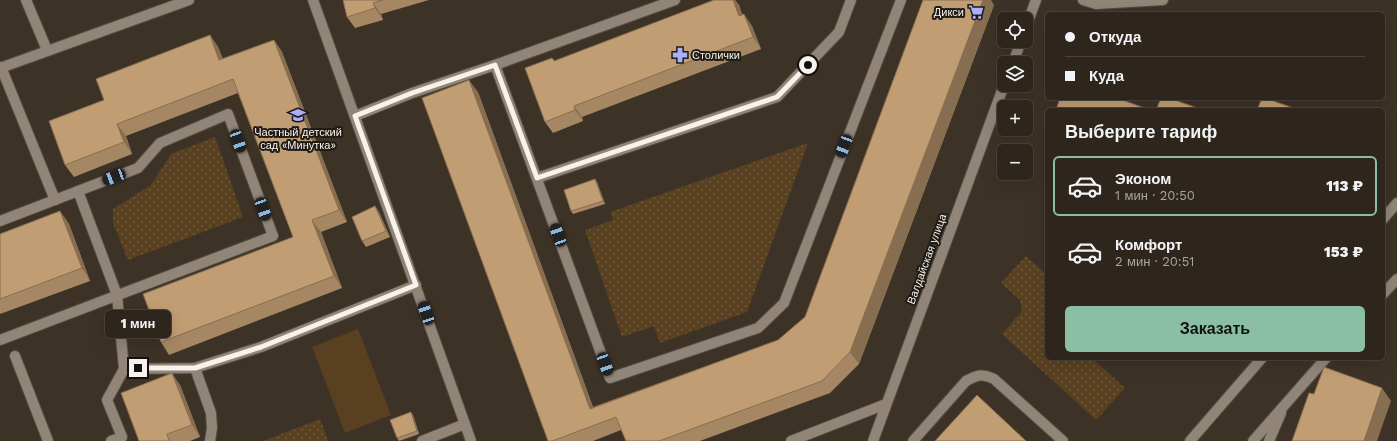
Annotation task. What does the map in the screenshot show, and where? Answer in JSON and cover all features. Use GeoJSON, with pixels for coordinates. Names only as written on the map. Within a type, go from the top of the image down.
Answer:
{"type":"FeatureCollection","features":[{"type":"Feature","properties":{"kind":"street"},"geometry":{"type":"LineString","coordinates":[[26,0],[47,50]]}},
{"type":"Feature","properties":{"kind":"street"},"geometry":{"type":"LineString","coordinates":[[313,0],[472,441]]}},
{"type":"Feature","properties":{"kind":"street"},"geometry":{"type":"LineString","coordinates":[[355,116],[412,93],[495,65],[675,0]]}},
{"type":"Feature","properties":{"kind":"street"},"geometry":{"type":"LineString","coordinates":[[537,178],[777,97],[839,32],[851,0]]}},
{"type":"Feature","properties":{"kind":"street"},"geometry":{"type":"LineString","coordinates":[[495,65],[610,378],[758,328],[784,304],[901,0]]}},
{"type":"Feature","properties":{"kind":"street"},"geometry":{"type":"LineString","coordinates":[[1032,12],[1036,0]]}},
{"type":"Feature","properties":{"kind":"street"},"geometry":{"type":"LineString","coordinates":[[1083,0],[1096,4],[1163,0]]}},
{"type":"Feature","properties":{"kind":"street"},"geometry":{"type":"LineString","coordinates":[[55,200],[1,68],[184,1]]}},
{"type":"Feature","properties":{"kind":"street","name":"Валдайская улица"},"geometry":{"type":"LineString","coordinates":[[872,441],[1001,92]]}},
{"type":"Feature","properties":{"kind":"street"},"geometry":{"type":"LineString","coordinates":[[0,221],[138,168],[160,143],[228,114],[273,236],[0,340]]}},
{"type":"Feature","properties":{"kind":"street"},"geometry":{"type":"LineString","coordinates":[[78,191],[117,295],[124,368],[107,400],[122,437],[111,441]]}},
{"type":"Feature","properties":{"kind":"street"},"geometry":{"type":"LineString","coordinates":[[1385,217],[1397,203]]}},
{"type":"Feature","properties":{"kind":"street"},"geometry":{"type":"LineString","coordinates":[[1385,292],[1397,279]]}},
{"type":"Feature","properties":{"kind":"street"},"geometry":{"type":"LineString","coordinates":[[124,368],[195,368],[261,347],[416,285]]}},
{"type":"Feature","properties":{"kind":"street"},"geometry":{"type":"LineString","coordinates":[[15,356],[48,441]]}},
{"type":"Feature","properties":{"kind":"street"},"geometry":{"type":"LineString","coordinates":[[1190,441],[1260,360]]}},
{"type":"Feature","properties":{"kind":"street"},"geometry":{"type":"LineString","coordinates":[[1253,441],[1324,360]]}},
{"type":"Feature","properties":{"kind":"street"},"geometry":{"type":"LineString","coordinates":[[195,368],[211,413],[212,428],[210,441]]}},
{"type":"Feature","properties":{"kind":"street"},"geometry":{"type":"LineString","coordinates":[[913,441],[966,381],[976,376],[986,375],[994,379],[1064,441]]}},
{"type":"Feature","properties":{"kind":"street"},"geometry":{"type":"LineString","coordinates":[[791,441],[886,404]]}},
{"type":"Feature","properties":{"kind":"street"},"geometry":{"type":"LineString","coordinates":[[1269,441],[1285,404]]}},
{"type":"Feature","properties":{"kind":"street"},"geometry":{"type":"LineString","coordinates":[[422,441],[465,424]]}},
{"type":"Feature","properties":{"kind":"shaded area"},"geometry":{"type":"Polygon","coordinates":[[[215,137],[243,217],[128,260],[113,223],[113,209],[151,185],[171,154],[215,137]]]}},
{"type":"Feature","properties":{"kind":"shaded area"},"geometry":{"type":"Polygon","coordinates":[[[808,143],[747,312],[660,343],[654,326],[622,337],[585,230],[613,220],[610,212],[808,143]]]}},
{"type":"Feature","properties":{"kind":"shaded area"},"geometry":{"type":"Polygon","coordinates":[[[1026,256],[1045,273],[1045,360],[1094,360],[1125,388],[1096,420],[1002,334],[1022,311],[1020,300],[1001,283],[1026,256]]]}},
{"type":"Feature","properties":{"kind":"shaded area"},"geometry":{"type":"Polygon","coordinates":[[[358,329],[391,415],[345,433],[312,347],[358,329]]]}},
{"type":"Feature","properties":{"kind":"shaded area"},"geometry":{"type":"Polygon","coordinates":[[[320,419],[328,441],[263,441],[320,419]]]}},
{"type":"Feature","properties":{"kind":"building"},"geometry":{"type":"Polygon","coordinates":[[[343,0],[383,0],[373,3],[375,8],[347,17],[343,0]]]}},
{"type":"Feature","properties":{"kind":"building"},"geometry":{"type":"Polygon","coordinates":[[[714,0],[733,0],[739,16],[744,14],[753,37],[574,106],[575,110],[545,122],[525,68],[552,58],[554,61],[714,0]]]}},
{"type":"Feature","properties":{"kind":"building"},"geometry":{"type":"Polygon","coordinates":[[[923,0],[983,0],[850,352],[822,381],[659,441],[626,441],[616,417],[552,441],[548,441],[422,98],[469,80],[590,409],[778,340],[805,317],[923,0]]]}},
{"type":"Feature","properties":{"kind":"building"},"geometry":{"type":"Polygon","coordinates":[[[210,35],[219,60],[274,40],[339,210],[312,220],[334,276],[161,342],[143,294],[293,237],[233,79],[117,124],[124,142],[65,165],[49,121],[104,100],[96,79],[210,35]]]}},
{"type":"Feature","properties":{"kind":"building"},"geometry":{"type":"Polygon","coordinates":[[[1059,100],[1122,100],[1144,108],[1057,108],[1059,100]]]}},
{"type":"Feature","properties":{"kind":"building"},"geometry":{"type":"Polygon","coordinates":[[[1160,100],[1175,100],[1197,108],[1157,108],[1160,100]]]}},
{"type":"Feature","properties":{"kind":"building"},"geometry":{"type":"Polygon","coordinates":[[[1261,100],[1271,100],[1293,108],[1258,108],[1261,100]]]}},
{"type":"Feature","properties":{"kind":"building"},"geometry":{"type":"Polygon","coordinates":[[[595,179],[603,201],[571,211],[564,190],[595,179]]]}},
{"type":"Feature","properties":{"kind":"building"},"geometry":{"type":"Polygon","coordinates":[[[375,206],[386,231],[362,241],[352,217],[375,206]]]}},
{"type":"Feature","properties":{"kind":"building"},"geometry":{"type":"Polygon","coordinates":[[[60,211],[82,268],[0,299],[0,234],[60,211]]]}},
{"type":"Feature","properties":{"kind":"building"},"geometry":{"type":"Polygon","coordinates":[[[1324,367],[1382,388],[1364,441],[1292,441],[1309,393],[1314,394],[1324,367]]]}},
{"type":"Feature","properties":{"kind":"building"},"geometry":{"type":"Polygon","coordinates":[[[172,373],[192,425],[167,434],[169,441],[139,441],[121,393],[172,373]]]}},
{"type":"Feature","properties":{"kind":"building"},"geometry":{"type":"Polygon","coordinates":[[[977,395],[1026,441],[935,441],[977,395]]]}},
{"type":"Feature","properties":{"kind":"building"},"geometry":{"type":"Polygon","coordinates":[[[411,412],[417,431],[397,438],[390,420],[411,412]]]}},
{"type":"Feature","properties":{"kind":"place","name":"Дикси"},"geometry":{"type":"Point","coordinates":[976,12]}},
{"type":"Feature","properties":{"kind":"place","name":"Столички"},"geometry":{"type":"Point","coordinates":[680,55]}},
{"type":"Feature","properties":{"kind":"place","name":"Частный детский сад «Минутка»"},"geometry":{"type":"Point","coordinates":[298,115]}},
{"type":"Feature","properties":{"kind":"route"},"geometry":{"type":"LineString","coordinates":[[138,368],[195,368],[261,347],[416,285],[355,116],[412,93],[495,65],[537,178],[777,97],[808,65]]}}]}
